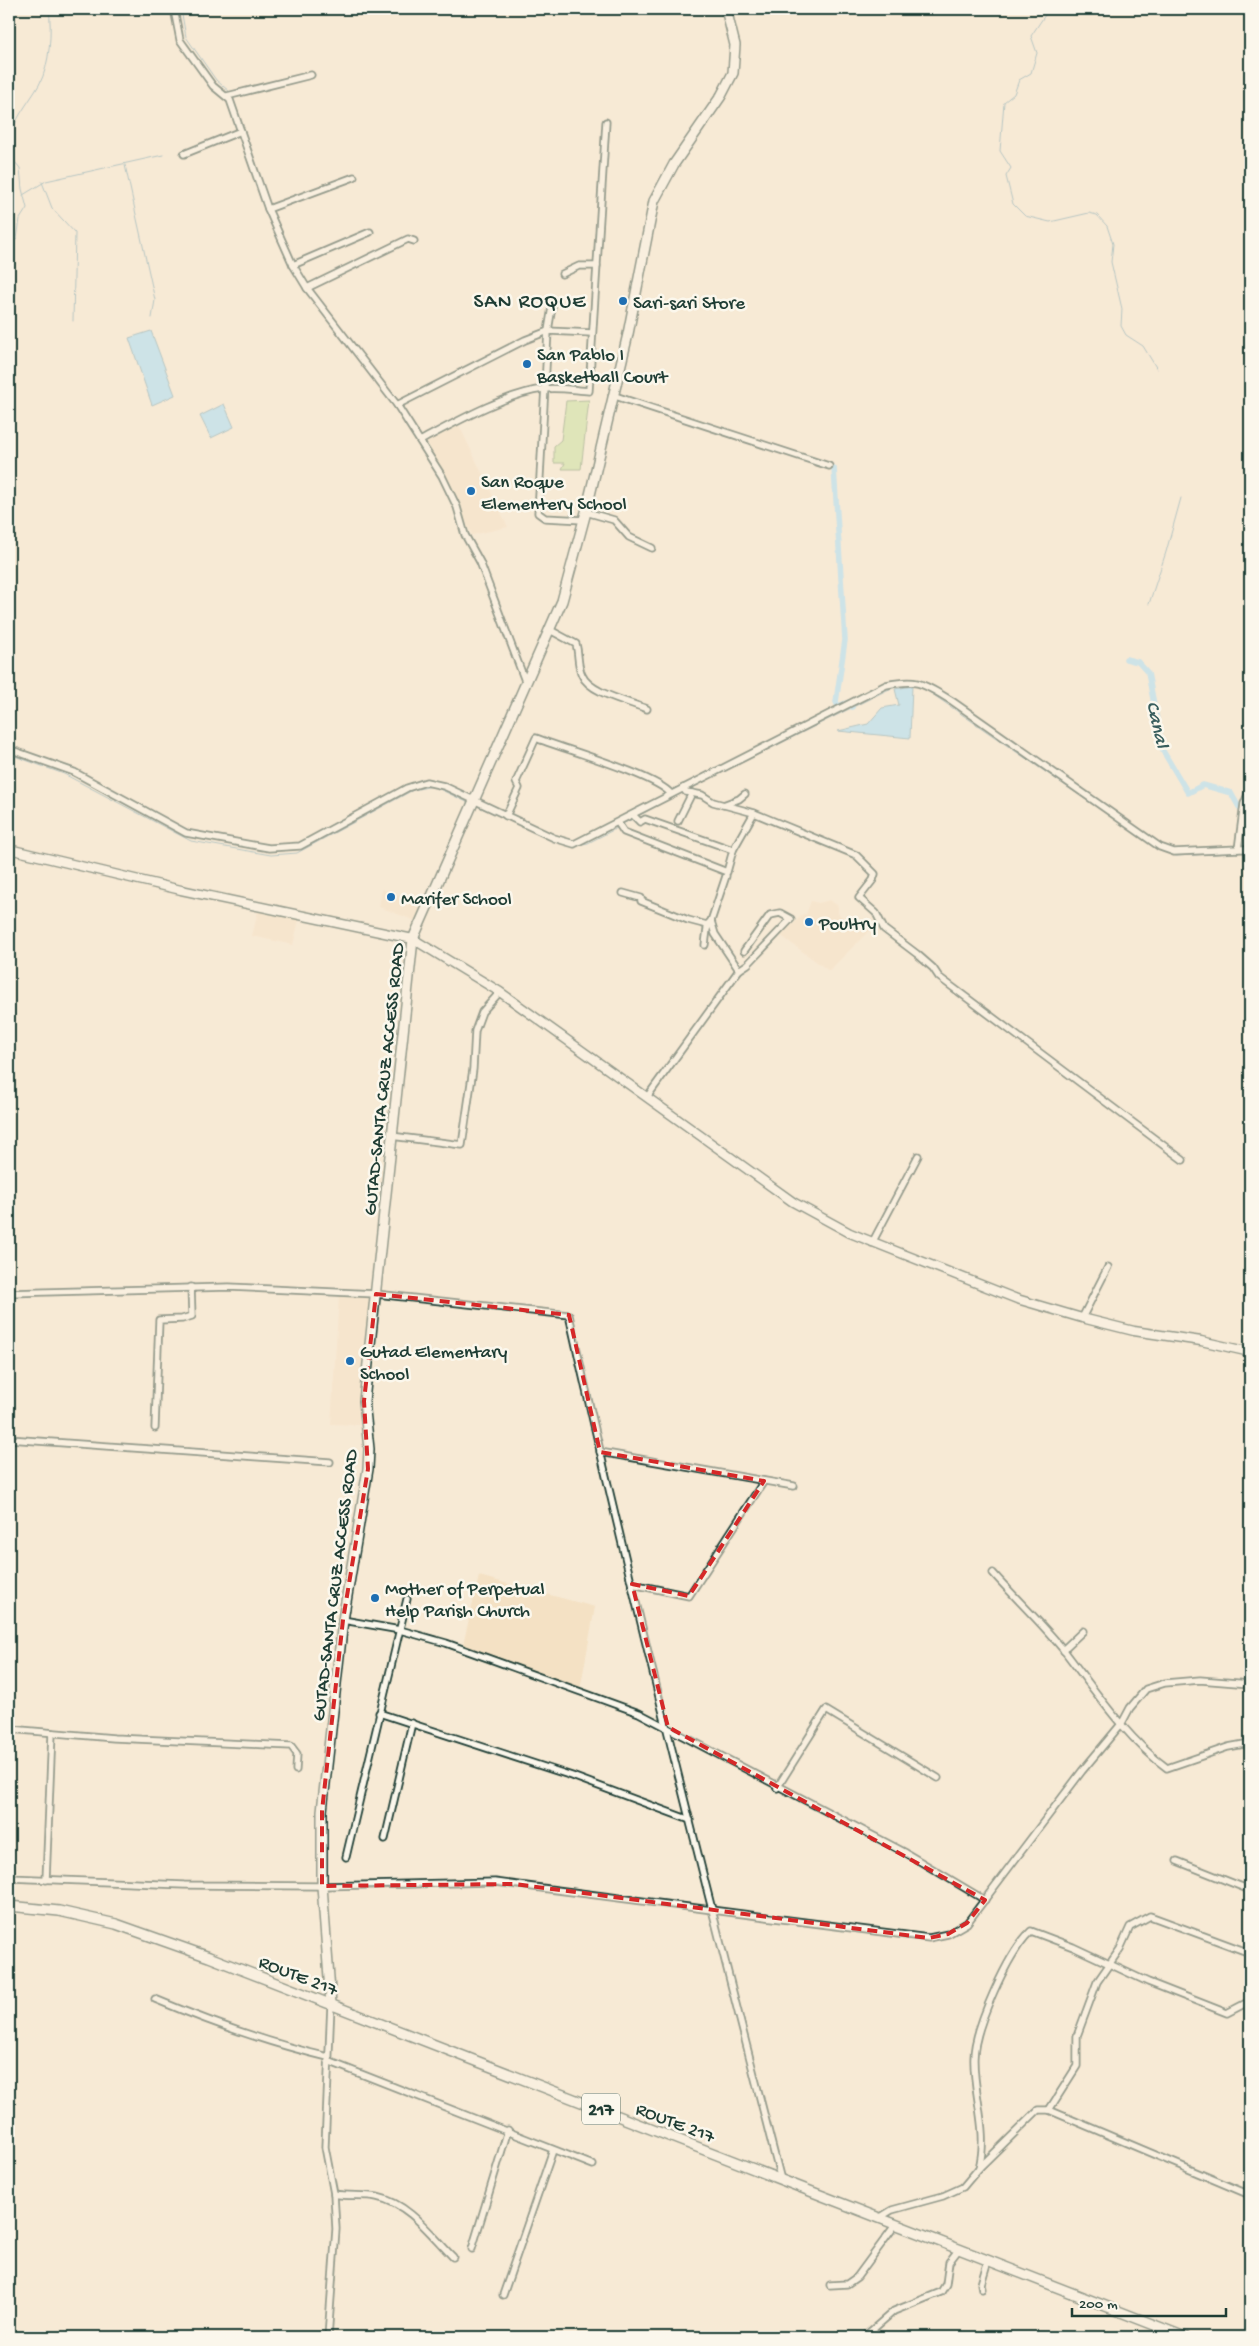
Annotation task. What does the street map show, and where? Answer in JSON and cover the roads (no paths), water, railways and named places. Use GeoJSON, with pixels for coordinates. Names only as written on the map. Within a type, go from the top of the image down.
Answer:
{"type":"FeatureCollection","features":[{"type":"Feature","properties":{"kind":"main road","name":"GUTAD-SANTA CRUZ ACCESS ROAD"},"geometry":{"type":"LineString","coordinates":[[330,2004],[322,1886],[322,1811],[344,1620],[368,1469],[369,1449],[364,1401],[413,939],[562,601],[585,516],[641,278],[654,201],[674,164],[721,96],[733,73],[735,45],[726,9]]}},
{"type":"Feature","properties":{"kind":"main road","name":"ROUTE 217"},"geometry":{"type":"LineString","coordinates":[[9,1906],[59,1911],[116,1924],[330,2004],[1185,2337]]}},
{"type":"Feature","properties":{"kind":"street"},"geometry":{"type":"LineString","coordinates":[[174,9],[180,40],[213,86],[227,96],[268,208],[293,266],[307,288],[397,405],[442,476],[457,508],[465,535],[480,562],[525,682]]}},
{"type":"Feature","properties":{"kind":"street"},"geometry":{"type":"LineString","coordinates":[[227,96],[311,75]]}},
{"type":"Feature","properties":{"kind":"street"},"geometry":{"type":"LineString","coordinates":[[420,441],[526,392],[546,388],[589,390],[606,122]]}},
{"type":"Feature","properties":{"kind":"street"},"geometry":{"type":"LineString","coordinates":[[184,154],[241,130]]}},
{"type":"Feature","properties":{"kind":"street"},"geometry":{"type":"LineString","coordinates":[[268,208],[354,177]]}},
{"type":"Feature","properties":{"kind":"street"},"geometry":{"type":"LineString","coordinates":[[293,266],[370,232]]}},
{"type":"Feature","properties":{"kind":"street"},"geometry":{"type":"LineString","coordinates":[[307,288],[408,239],[414,241]]}},
{"type":"Feature","properties":{"kind":"street"},"geometry":{"type":"LineString","coordinates":[[562,274],[578,266],[597,266]]}},
{"type":"Feature","properties":{"kind":"street"},"geometry":{"type":"LineString","coordinates":[[553,301],[548,331],[538,513],[544,518],[585,516],[616,521],[629,537],[652,548]]}},
{"type":"Feature","properties":{"kind":"street"},"geometry":{"type":"LineString","coordinates":[[397,405],[548,331],[592,333]]}},
{"type":"Feature","properties":{"kind":"street"},"geometry":{"type":"LineString","coordinates":[[612,395],[829,466]]}},
{"type":"Feature","properties":{"kind":"street"},"geometry":{"type":"LineString","coordinates":[[550,630],[576,644],[578,664],[585,682],[607,695],[647,709]]}},
{"type":"Feature","properties":{"kind":"street"},"geometry":{"type":"LineString","coordinates":[[9,750],[74,772],[186,833],[269,848],[300,846],[407,788],[426,782],[444,786],[554,838],[574,844],[886,685],[909,680],[924,684],[952,700],[1160,847],[1174,852],[1250,849]]}},
{"type":"Feature","properties":{"kind":"street"},"geometry":{"type":"LineString","coordinates":[[506,816],[519,788],[516,782],[536,738],[639,775],[661,785],[671,794]]}},
{"type":"Feature","properties":{"kind":"street"},"geometry":{"type":"LineString","coordinates":[[683,788],[686,792],[702,795],[713,802],[754,813],[856,854],[875,874],[874,880],[860,898],[876,913],[884,930],[933,968],[939,977],[1183,1160]]}},
{"type":"Feature","properties":{"kind":"street"},"geometry":{"type":"LineString","coordinates":[[1238,849],[1244,804],[1250,789]]}},
{"type":"Feature","properties":{"kind":"street"},"geometry":{"type":"LineString","coordinates":[[678,821],[692,793]]}},
{"type":"Feature","properties":{"kind":"street"},"geometry":{"type":"LineString","coordinates":[[723,805],[739,799],[745,794]]}},
{"type":"Feature","properties":{"kind":"street"},"geometry":{"type":"LineString","coordinates":[[618,823],[624,832],[727,872],[733,850],[754,813]]}},
{"type":"Feature","properties":{"kind":"street"},"geometry":{"type":"LineString","coordinates":[[633,815],[640,822],[644,819],[733,850]]}},
{"type":"Feature","properties":{"kind":"street"},"geometry":{"type":"LineString","coordinates":[[9,849],[181,890],[413,939],[500,992],[793,1202],[872,1243],[1016,1299],[1134,1331],[1250,1352]]}},
{"type":"Feature","properties":{"kind":"street"},"geometry":{"type":"LineString","coordinates":[[705,946],[707,929],[726,876]]}},
{"type":"Feature","properties":{"kind":"street"},"geometry":{"type":"LineString","coordinates":[[623,893],[641,898],[641,901],[688,920],[707,925],[711,921]]}},
{"type":"Feature","properties":{"kind":"street"},"geometry":{"type":"LineString","coordinates":[[647,1097],[739,970],[748,964],[776,937],[790,919],[780,913],[770,915],[744,951]]}},
{"type":"Feature","properties":{"kind":"street"},"geometry":{"type":"LineString","coordinates":[[711,921],[715,934],[739,970]]}},
{"type":"Feature","properties":{"kind":"street"},"geometry":{"type":"LineString","coordinates":[[392,1136],[462,1145],[473,1069],[475,1031],[482,1012],[500,992]]}},
{"type":"Feature","properties":{"kind":"street"},"geometry":{"type":"LineString","coordinates":[[872,1243],[918,1156]]}},
{"type":"Feature","properties":{"kind":"street"},"geometry":{"type":"LineString","coordinates":[[1082,1318],[1108,1267]]}},
{"type":"Feature","properties":{"kind":"street"},"geometry":{"type":"LineString","coordinates":[[9,1287],[19,1291]]}},
{"type":"Feature","properties":{"kind":"street"},"geometry":{"type":"LineString","coordinates":[[155,1428],[159,1320],[182,1319],[192,1316],[192,1287]]}},
{"type":"Feature","properties":{"kind":"street"},"geometry":{"type":"LineString","coordinates":[[9,1293],[19,1291],[192,1287],[376,1294],[569,1315],[600,1452],[712,1911],[781,2180]]}},
{"type":"Feature","properties":{"kind":"street"},"geometry":{"type":"LineString","coordinates":[[9,1439],[330,1462]]}},
{"type":"Feature","properties":{"kind":"street"},"geometry":{"type":"LineString","coordinates":[[600,1452],[794,1486]]}},
{"type":"Feature","properties":{"kind":"street"},"geometry":{"type":"LineString","coordinates":[[632,1584],[689,1596],[764,1481]]}},
{"type":"Feature","properties":{"kind":"street"},"geometry":{"type":"LineString","coordinates":[[993,1573],[1064,1651],[1086,1681],[1153,1758],[1167,1768],[1228,1746],[1250,1743]]}},
{"type":"Feature","properties":{"kind":"street"},"geometry":{"type":"LineString","coordinates":[[346,1857],[379,1713],[408,1599]]}},
{"type":"Feature","properties":{"kind":"street"},"geometry":{"type":"LineString","coordinates":[[344,1620],[400,1630],[454,1646],[638,1713],[668,1727],[777,1788],[906,1853],[985,1900]]}},
{"type":"Feature","properties":{"kind":"street"},"geometry":{"type":"LineString","coordinates":[[1064,1651],[1083,1632]]}},
{"type":"Feature","properties":{"kind":"street"},"geometry":{"type":"LineString","coordinates":[[9,1878],[184,1885],[322,1886],[495,1882],[929,1938],[948,1934],[966,1923],[1122,1723],[1130,1708],[1146,1689],[1165,1682],[1200,1680],[1250,1684]]}},
{"type":"Feature","properties":{"kind":"street"},"geometry":{"type":"LineString","coordinates":[[777,1788],[826,1710],[938,1778]]}},
{"type":"Feature","properties":{"kind":"street"},"geometry":{"type":"LineString","coordinates":[[379,1713],[412,1722],[572,1776],[690,1820]]}},
{"type":"Feature","properties":{"kind":"street"},"geometry":{"type":"LineString","coordinates":[[385,1839],[412,1722]]}},
{"type":"Feature","properties":{"kind":"street"},"geometry":{"type":"LineString","coordinates":[[9,1729],[291,1746],[297,1754],[296,1770]]}},
{"type":"Feature","properties":{"kind":"street"},"geometry":{"type":"LineString","coordinates":[[46,1880],[52,1733]]}},
{"type":"Feature","properties":{"kind":"street"},"geometry":{"type":"LineString","coordinates":[[1177,1861],[1250,1890]]}},
{"type":"Feature","properties":{"kind":"street"},"geometry":{"type":"LineString","coordinates":[[1049,2110],[1077,2066],[1077,2036],[1097,1982],[1109,1965],[1130,1927],[1150,1916],[1250,1954]]}},
{"type":"Feature","properties":{"kind":"street"},"geometry":{"type":"LineString","coordinates":[[985,2157],[974,2057],[985,2014],[1021,1940],[1031,1931],[1227,2013],[1250,2001]]}},
{"type":"Feature","properties":{"kind":"street"},"geometry":{"type":"LineString","coordinates":[[155,1999],[195,2016],[274,2044],[328,2059],[594,2165]]}},
{"type":"Feature","properties":{"kind":"street"},"geometry":{"type":"LineString","coordinates":[[328,2337],[336,2229],[334,2194],[325,2147],[330,2004]]}},
{"type":"Feature","properties":{"kind":"street"},"geometry":{"type":"LineString","coordinates":[[879,2218],[892,2210],[943,2196],[963,2187],[979,2168],[985,2157],[1038,2110],[1049,2110],[1250,2195]]}},
{"type":"Feature","properties":{"kind":"street"},"geometry":{"type":"LineString","coordinates":[[472,2249],[508,2130]]}},
{"type":"Feature","properties":{"kind":"street"},"geometry":{"type":"LineString","coordinates":[[503,2295],[553,2150]]}},
{"type":"Feature","properties":{"kind":"street"},"geometry":{"type":"LineString","coordinates":[[334,2194],[371,2196],[394,2204],[420,2222],[453,2257]]}},
{"type":"Feature","properties":{"kind":"street"},"geometry":{"type":"LineString","coordinates":[[830,2285],[847,2284],[857,2277],[896,2224]]}},
{"type":"Feature","properties":{"kind":"street"},"geometry":{"type":"LineString","coordinates":[[864,2337],[894,2311],[940,2292],[946,2284],[949,2262],[959,2249]]}},
{"type":"Feature","properties":{"kind":"street"},"geometry":{"type":"LineString","coordinates":[[982,2289],[981,2284],[988,2260]]}},
{"type":"Feature","properties":{"kind":"water"},"geometry":{"type":"Polygon","coordinates":[[[151,331],[175,395],[152,405],[129,338],[151,331]]]}},
{"type":"Feature","properties":{"kind":"water"},"geometry":{"type":"Polygon","coordinates":[[[224,404],[234,427],[211,438],[200,416],[224,404]]]}},
{"type":"Feature","properties":{"kind":"water"},"geometry":{"type":"Polygon","coordinates":[[[912,686],[910,738],[838,731],[868,724],[882,708],[899,705],[895,689],[912,686]]]}},
{"type":"Feature","properties":{"kind":"waterway"},"geometry":{"type":"LineString","coordinates":[[9,143],[13,127],[39,85],[46,68],[50,37],[49,9]]}},
{"type":"Feature","properties":{"kind":"waterway"},"geometry":{"type":"LineString","coordinates":[[181,9],[186,37],[216,80],[230,92]]}},
{"type":"Feature","properties":{"kind":"waterway"},"geometry":{"type":"LineString","coordinates":[[1049,9],[1031,36],[1037,53],[1031,73],[1019,80],[1014,94],[1004,102],[1000,151],[1011,168],[1006,176],[1013,204],[1025,216],[1050,222],[1089,213],[1097,215],[1107,226],[1113,244],[1111,262],[1122,309],[1121,326],[1126,335],[1143,346],[1157,369]]}},
{"type":"Feature","properties":{"kind":"waterway"},"geometry":{"type":"LineString","coordinates":[[9,155],[20,168],[22,189],[27,208],[20,219],[17,239],[9,247]]}},
{"type":"Feature","properties":{"kind":"waterway"},"geometry":{"type":"LineString","coordinates":[[23,195],[46,181],[163,155]]}},
{"type":"Feature","properties":{"kind":"waterway"},"geometry":{"type":"LineString","coordinates":[[125,165],[155,300],[152,318]]}},
{"type":"Feature","properties":{"kind":"waterway"},"geometry":{"type":"LineString","coordinates":[[42,182],[52,208],[75,233],[73,321]]}},
{"type":"Feature","properties":{"kind":"waterway"},"geometry":{"type":"LineString","coordinates":[[834,468],[845,640],[836,702],[838,706],[849,702],[852,707]]}},
{"type":"Feature","properties":{"kind":"waterway"},"geometry":{"type":"LineString","coordinates":[[1149,604],[1181,498]]}},
{"type":"Feature","properties":{"kind":"waterway","name":"Canal"},"geometry":{"type":"LineString","coordinates":[[1126,659],[1138,662],[1148,673],[1163,751],[1188,793],[1203,785],[1231,793],[1240,809]]}},
{"type":"Feature","properties":{"kind":"waterway"},"geometry":{"type":"LineString","coordinates":[[699,784],[887,690],[902,685]]}},
{"type":"Feature","properties":{"kind":"waterway"},"geometry":{"type":"LineString","coordinates":[[925,689],[1159,850],[1176,856],[1250,852]]}},
{"type":"Feature","properties":{"kind":"waterway"},"geometry":{"type":"LineString","coordinates":[[9,754],[64,774],[191,841],[271,855],[297,853],[413,790],[433,786],[469,803]]}},
{"type":"Feature","properties":{"kind":"waterway"},"geometry":{"type":"LineString","coordinates":[[638,816],[679,794]]}},
{"type":"Feature","properties":{"kind":"waterway"},"geometry":{"type":"LineString","coordinates":[[477,806],[529,829]]}},
{"type":"Feature","properties":{"kind":"waterway"},"geometry":{"type":"LineString","coordinates":[[622,824],[633,819]]}},
{"type":"Feature","properties":{"kind":"waterway"},"geometry":{"type":"LineString","coordinates":[[577,845],[588,843],[619,827]]}},
{"type":"Feature","properties":{"kind":"waterway"},"geometry":{"type":"LineString","coordinates":[[558,842],[571,846]]}},
{"type":"Feature","properties":{"kind":"place","name":"Sari-sari Store"},"geometry":{"type":"Point","coordinates":[623,301]}},
{"type":"Feature","properties":{"kind":"place","name":"San Pablo I Basketball Court"},"geometry":{"type":"Point","coordinates":[527,364]}},
{"type":"Feature","properties":{"kind":"place","name":"San Roque Elementery School"},"geometry":{"type":"Point","coordinates":[471,491]}},
{"type":"Feature","properties":{"kind":"place","name":"Marifer School"},"geometry":{"type":"Point","coordinates":[391,897]}},
{"type":"Feature","properties":{"kind":"place","name":"Poultry"},"geometry":{"type":"Point","coordinates":[809,922]}},
{"type":"Feature","properties":{"kind":"place","name":"Gutad Elementary School"},"geometry":{"type":"Point","coordinates":[350,1361]}},
{"type":"Feature","properties":{"kind":"place","name":"Mother of Perpetual Help Parish Church"},"geometry":{"type":"Point","coordinates":[375,1598]}},
{"type":"Feature","properties":{"kind":"district","name":"SAN ROQUE"},"geometry":{"type":"Point","coordinates":[530,300]}}]}
